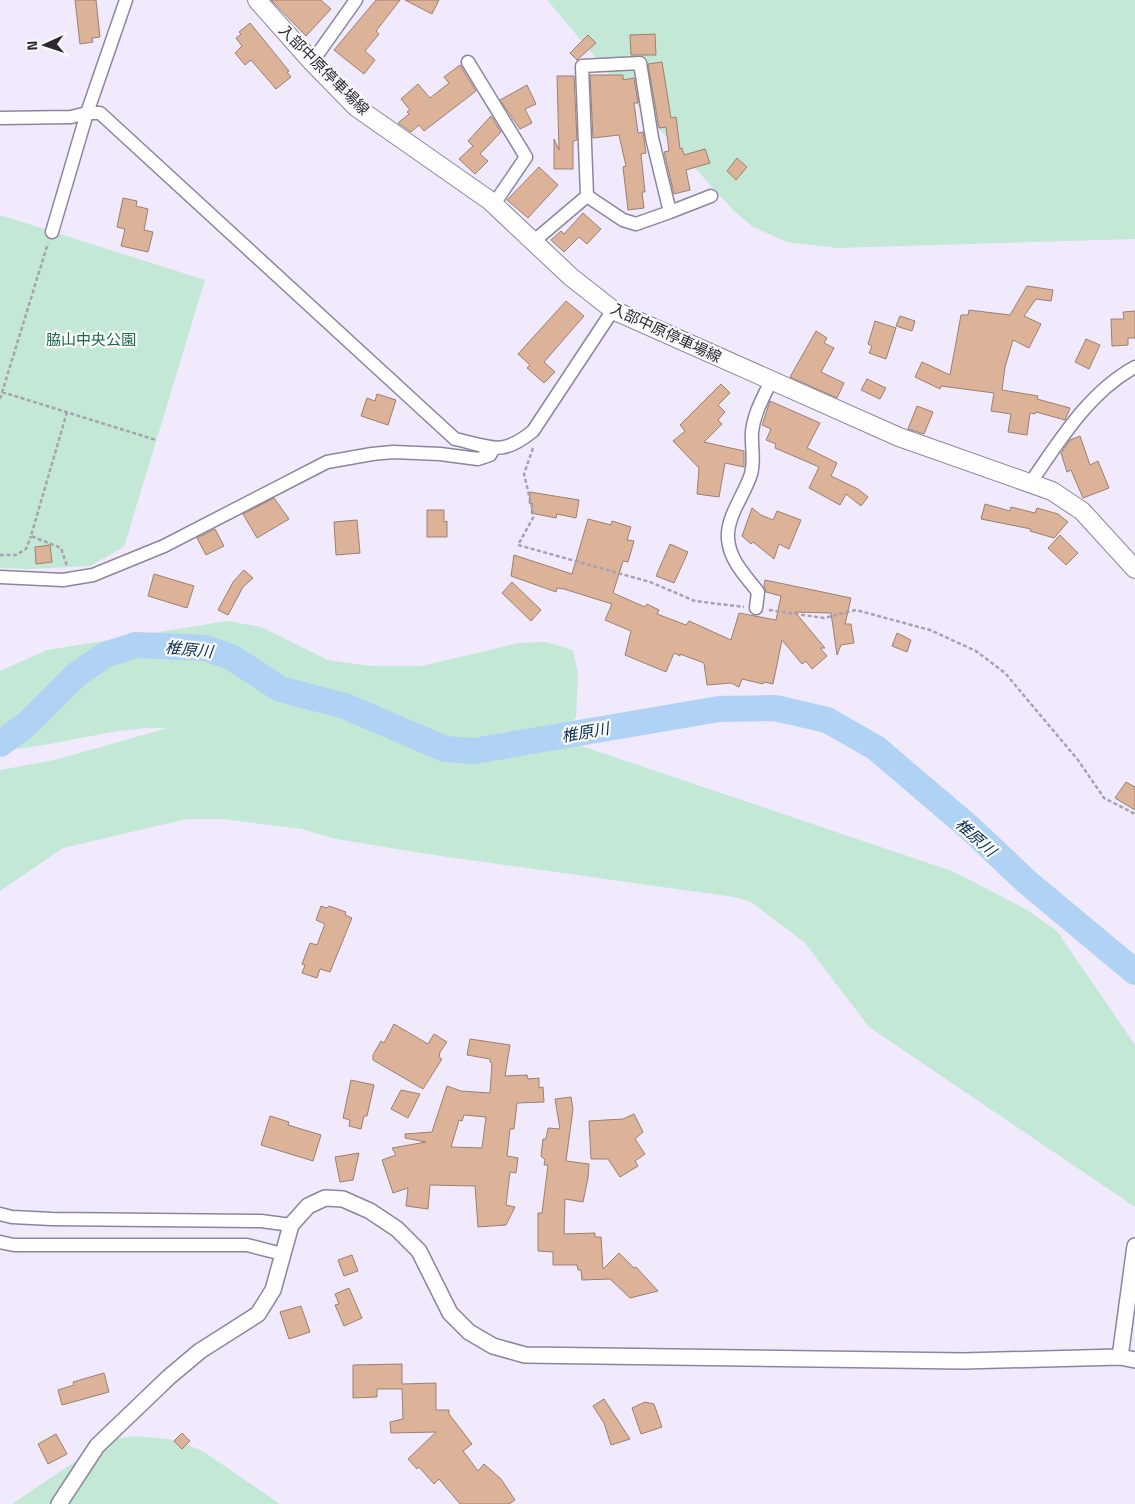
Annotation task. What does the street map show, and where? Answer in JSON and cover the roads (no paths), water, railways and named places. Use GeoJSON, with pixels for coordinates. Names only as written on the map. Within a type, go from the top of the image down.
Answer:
{"type":"FeatureCollection","features":[{"type":"Feature","properties":{"kind":"main road","name":"入部中原停車場線"},"geometry":{"type":"LineString","coordinates":[[257,0],[312,62],[356,107],[461,178],[494,204],[571,277],[613,310],[899,437],[1031,482],[1067,499],[1082,511],[1135,569]]}},
{"type":"Feature","properties":{"kind":"street"},"geometry":{"type":"LineString","coordinates":[[52,232],[87,113],[126,0]]}},
{"type":"Feature","properties":{"kind":"street"},"geometry":{"type":"LineString","coordinates":[[312,62],[356,0]]}},
{"type":"Feature","properties":{"kind":"street"},"geometry":{"type":"LineString","coordinates":[[468,62],[526,157],[494,204]]}},
{"type":"Feature","properties":{"kind":"street"},"geometry":{"type":"LineString","coordinates":[[587,196],[582,66],[640,63],[652,138],[670,212]]}},
{"type":"Feature","properties":{"kind":"street"},"geometry":{"type":"LineString","coordinates":[[0,118],[71,117],[87,113],[100,113],[455,439],[503,449],[518,442],[533,431],[613,310]]}},
{"type":"Feature","properties":{"kind":"street"},"geometry":{"type":"LineString","coordinates":[[587,196],[623,220],[636,224],[712,196]]}},
{"type":"Feature","properties":{"kind":"street"},"geometry":{"type":"LineString","coordinates":[[534,240],[587,196]]}},
{"type":"Feature","properties":{"kind":"street"},"geometry":{"type":"LineString","coordinates":[[1031,482],[1056,446],[1104,387],[1135,367]]}},
{"type":"Feature","properties":{"kind":"street"},"geometry":{"type":"LineString","coordinates":[[756,608],[758,592],[734,562],[730,552],[728,537],[729,527],[751,475],[754,460],[752,433],[756,410],[771,381]]}},
{"type":"Feature","properties":{"kind":"street"},"geometry":{"type":"LineString","coordinates":[[0,577],[64,580],[93,575],[164,546],[327,462],[393,452],[440,454],[478,459],[490,455],[494,448]]}},
{"type":"Feature","properties":{"kind":"street"},"geometry":{"type":"LineString","coordinates":[[59,1504],[97,1446],[161,1384],[200,1351],[258,1314],[273,1290],[290,1225],[308,1206],[325,1198],[343,1199],[370,1211],[397,1229],[419,1251],[450,1313],[469,1332],[493,1346],[524,1355],[963,1361],[1128,1358],[1135,1246]]}},
{"type":"Feature","properties":{"kind":"street"},"geometry":{"type":"LineString","coordinates":[[0,1214],[12,1217],[52,1219],[251,1221],[290,1225]]}},
{"type":"Feature","properties":{"kind":"street"},"geometry":{"type":"LineString","coordinates":[[0,1242],[14,1245],[80,1246],[247,1245],[282,1254]]}},
{"type":"Feature","properties":{"kind":"waterway","name":"椎原川"},"geometry":{"type":"LineString","coordinates":[[0,744],[27,724],[76,675],[105,655],[135,645],[205,648],[231,657],[280,689],[345,706],[445,749],[474,751],[719,709],[775,708],[827,720],[876,748],[971,829],[1027,882],[1135,972]]}},
{"type":"Feature","properties":{"kind":"park label","name":"脇山中央公園"},"geometry":{"type":"Point","coordinates":[91,340]}}]}
